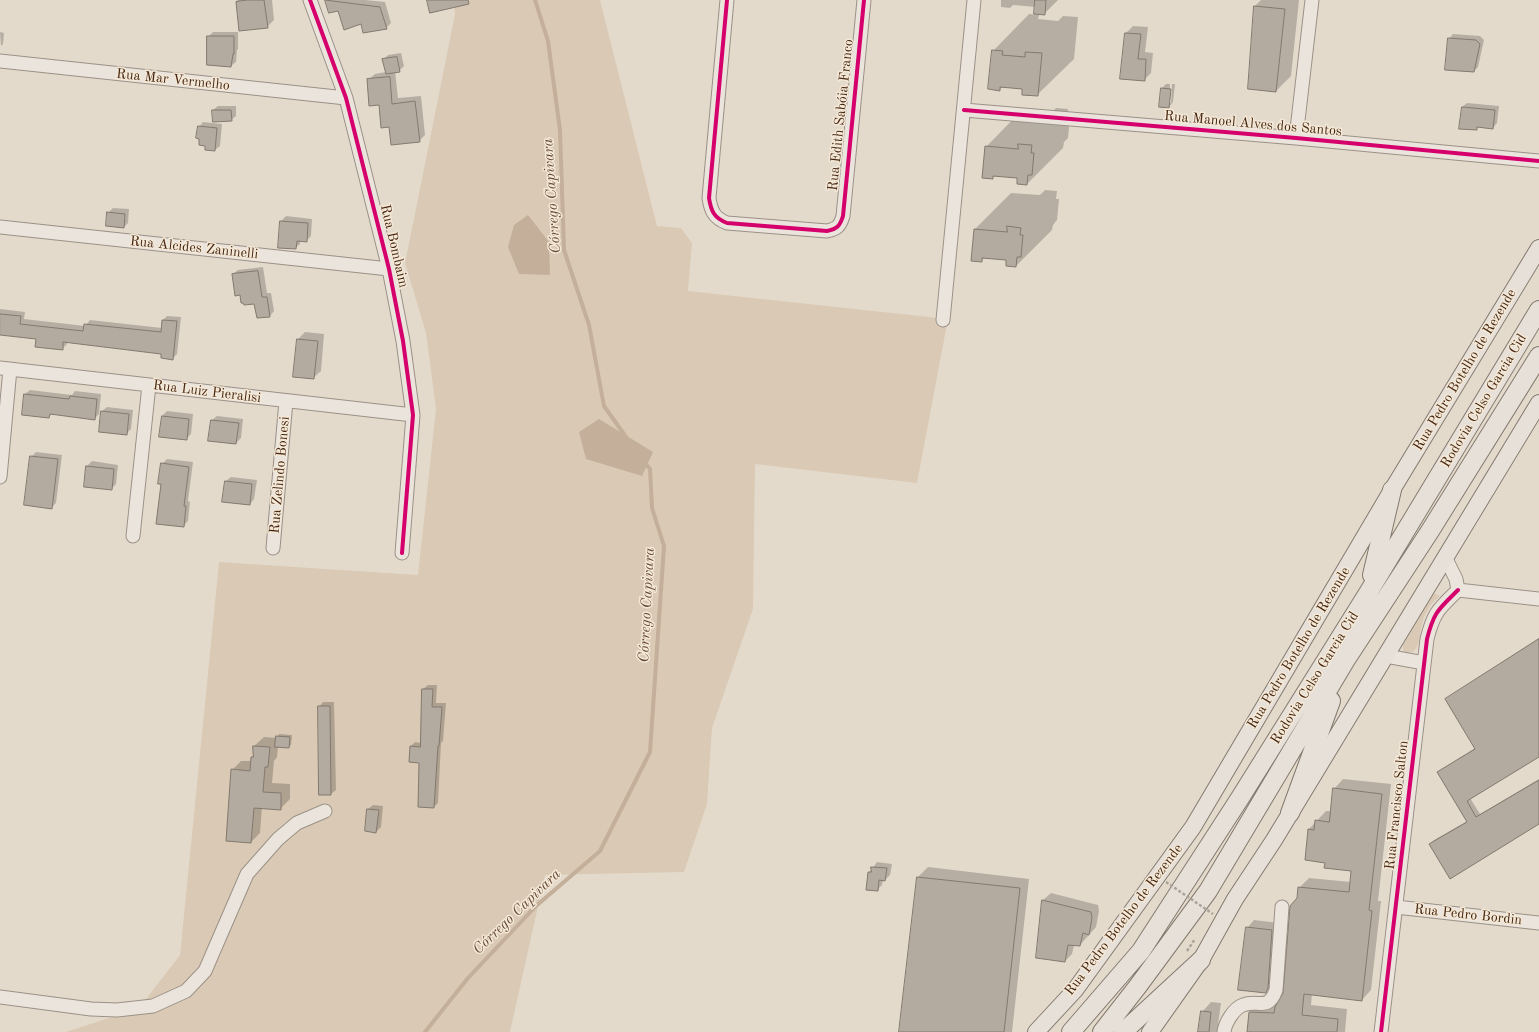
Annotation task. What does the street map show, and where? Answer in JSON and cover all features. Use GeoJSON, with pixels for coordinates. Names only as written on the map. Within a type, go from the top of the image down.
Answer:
{"type":"FeatureCollection","features":[{"type":"Feature","properties":{"kind":"highway","name":"Rodovia Celso Garcia Cid"},"geometry":{"type":"LineString","coordinates":[[1071,1032],[1141,951],[1240,798],[1368,593],[1539,310]]}},
{"type":"Feature","properties":{"kind":"highway","name":"Rodovia Celso Garcia Cid"},"geometry":{"type":"LineString","coordinates":[[1102,1032],[1208,891],[1347,658],[1430,531],[1539,356]]}},
{"type":"Feature","properties":{"kind":"highway"},"geometry":{"type":"LineString","coordinates":[[1368,593],[1392,490]]}},
{"type":"Feature","properties":{"kind":"highway"},"geometry":{"type":"LineString","coordinates":[[1290,813],[1347,658]]}},
{"type":"Feature","properties":{"kind":"highway"},"geometry":{"type":"LineString","coordinates":[[1122,1032],[1201,960]]}},
{"type":"Feature","properties":{"kind":"main road","name":"Rua Pedro Botelho de Rezende"},"geometry":{"type":"LineString","coordinates":[[1036,1032],[1075,990],[1193,827],[1392,490],[1539,248]]}},
{"type":"Feature","properties":{"kind":"main road"},"geometry":{"type":"LineString","coordinates":[[1150,1032],[1201,960],[1235,899],[1290,813],[1446,559],[1539,403]]}},
{"type":"Feature","properties":{"kind":"street","name":"Rua Bombaim"},"geometry":{"type":"LineString","coordinates":[[310,0],[346,98],[389,269],[403,342],[413,415],[402,553]]}},
{"type":"Feature","properties":{"kind":"street","name":"Rua Edith Sabóia Franco"},"geometry":{"type":"LineString","coordinates":[[727,0],[709,198],[711,208],[714,215],[727,223],[819,231],[835,230],[840,224],[843,216],[864,0]]}},
{"type":"Feature","properties":{"kind":"street"},"geometry":{"type":"LineString","coordinates":[[943,320],[974,0]]}},
{"type":"Feature","properties":{"kind":"street"},"geometry":{"type":"LineString","coordinates":[[1296,138],[1312,0]]}},
{"type":"Feature","properties":{"kind":"street","name":"Rua Mar Vermelho"},"geometry":{"type":"LineString","coordinates":[[0,62],[346,98]]}},
{"type":"Feature","properties":{"kind":"street","name":"Rua Manoel Alves dos Santos"},"geometry":{"type":"LineString","coordinates":[[964,110],[1296,138],[1539,161]]}},
{"type":"Feature","properties":{"kind":"street","name":"Rua Alcides Zaninelli"},"geometry":{"type":"LineString","coordinates":[[0,227],[389,269]]}},
{"type":"Feature","properties":{"kind":"street"},"geometry":{"type":"LineString","coordinates":[[0,477],[5,369]]}},
{"type":"Feature","properties":{"kind":"street","name":"Rua Luiz Pieralisi"},"geometry":{"type":"LineString","coordinates":[[5,369],[413,415]]}},
{"type":"Feature","properties":{"kind":"street"},"geometry":{"type":"LineString","coordinates":[[133,536],[149,385]]}},
{"type":"Feature","properties":{"kind":"street","name":"Rua Zelindo Bonesi"},"geometry":{"type":"LineString","coordinates":[[273,548],[286,401]]}},
{"type":"Feature","properties":{"kind":"street"},"geometry":{"type":"LineString","coordinates":[[1446,559],[1456,579],[1458,590],[1539,599]]}},
{"type":"Feature","properties":{"kind":"street","name":"Rua Francisco Salton"},"geometry":{"type":"LineString","coordinates":[[1381,1032],[1427,639],[1431,623],[1440,607],[1458,590]]}},
{"type":"Feature","properties":{"kind":"street"},"geometry":{"type":"LineString","coordinates":[[1386,656],[1424,663]]}},
{"type":"Feature","properties":{"kind":"street"},"geometry":{"type":"LineString","coordinates":[[0,997],[91,1009],[117,1010],[153,1006],[186,991],[205,970],[246,874],[278,839],[296,823],[325,810]]}},
{"type":"Feature","properties":{"kind":"street"},"geometry":{"type":"LineString","coordinates":[[1224,1032],[1229,1016],[1242,1005],[1267,1003],[1273,998],[1276,990],[1282,907]]}},
{"type":"Feature","properties":{"kind":"street","name":"Rua Pedro Bordin"},"geometry":{"type":"LineString","coordinates":[[1396,907],[1539,923]]}},
{"type":"Feature","properties":{"kind":"path"},"geometry":{"type":"LineString","coordinates":[[1166,882],[1213,914]]}},
{"type":"Feature","properties":{"kind":"shaded area"},"geometry":{"type":"Polygon","coordinates":[[[453,0],[600,0],[657,226],[681,228],[692,243],[688,291],[948,319],[917,483],[755,464],[753,609],[712,728],[707,804],[684,872],[545,875],[510,1032],[66,1032],[139,1008],[180,955],[219,562],[418,575],[436,409],[426,333],[405,263],[455,14],[453,0]]]}},
{"type":"Feature","properties":{"kind":"shaded area"},"geometry":{"type":"Polygon","coordinates":[[[528,215],[549,242],[550,275],[519,274],[508,247],[514,225],[528,215]]]}},
{"type":"Feature","properties":{"kind":"shaded area"},"geometry":{"type":"Polygon","coordinates":[[[599,419],[653,452],[642,476],[586,459],[579,432],[599,419]]]}},
{"type":"Feature","properties":{"kind":"shaded area"},"geometry":{"type":"Polygon","coordinates":[[[1434,593],[1440,596],[1433,602],[1425,614],[1417,647],[1413,652],[1406,653],[1403,651],[1403,645],[1434,593]]]}},
{"type":"Feature","properties":{"kind":"building"},"geometry":{"type":"Polygon","coordinates":[[[247,0],[264,0],[268,28],[239,31],[236,2],[247,0]]]}},
{"type":"Feature","properties":{"kind":"building"},"geometry":{"type":"Polygon","coordinates":[[[325,0],[380,7],[387,29],[363,33],[361,24],[344,30],[338,11],[329,13],[325,0]]]}},
{"type":"Feature","properties":{"kind":"building"},"geometry":{"type":"Polygon","coordinates":[[[427,0],[468,0],[469,4],[430,13],[427,0]]]}},
{"type":"Feature","properties":{"kind":"building"},"geometry":{"type":"Polygon","coordinates":[[[1035,0],[1046,0],[1045,15],[1034,14],[1035,0]]]}},
{"type":"Feature","properties":{"kind":"building"},"geometry":{"type":"Polygon","coordinates":[[[1254,6],[1285,9],[1276,92],[1248,89],[1254,6]]]}},
{"type":"Feature","properties":{"kind":"building"},"geometry":{"type":"Polygon","coordinates":[[[1125,33],[1141,34],[1138,59],[1146,59],[1145,81],[1120,79],[1125,33]]]}},
{"type":"Feature","properties":{"kind":"building"},"geometry":{"type":"Polygon","coordinates":[[[207,36],[234,36],[234,54],[231,67],[207,65],[207,36]]]}},
{"type":"Feature","properties":{"kind":"building"},"geometry":{"type":"Polygon","coordinates":[[[1448,38],[1476,40],[1480,44],[1474,72],[1445,70],[1448,38]]]}},
{"type":"Feature","properties":{"kind":"building"},"geometry":{"type":"Polygon","coordinates":[[[992,50],[1003,51],[1002,55],[1025,57],[1025,52],[1042,53],[1038,96],[1022,95],[1022,89],[1000,87],[1000,91],[988,89],[992,50]]]}},
{"type":"Feature","properties":{"kind":"building"},"geometry":{"type":"Polygon","coordinates":[[[397,57],[400,72],[386,74],[382,59],[397,57]]]}},
{"type":"Feature","properties":{"kind":"building"},"geometry":{"type":"Polygon","coordinates":[[[390,77],[392,104],[415,101],[420,142],[391,145],[389,127],[381,128],[379,105],[369,106],[367,79],[390,77]]]}},
{"type":"Feature","properties":{"kind":"building"},"geometry":{"type":"Polygon","coordinates":[[[1161,88],[1171,89],[1169,108],[1159,107],[1161,88]]]}},
{"type":"Feature","properties":{"kind":"building"},"geometry":{"type":"Polygon","coordinates":[[[1462,107],[1495,110],[1493,129],[1477,127],[1477,130],[1459,129],[1462,107]]]}},
{"type":"Feature","properties":{"kind":"building"},"geometry":{"type":"Polygon","coordinates":[[[212,110],[231,110],[232,121],[213,122],[212,110]]]}},
{"type":"Feature","properties":{"kind":"building"},"geometry":{"type":"Polygon","coordinates":[[[198,126],[217,128],[215,151],[205,150],[205,146],[199,145],[199,139],[196,138],[198,126]]]}},
{"type":"Feature","properties":{"kind":"building"},"geometry":{"type":"Polygon","coordinates":[[[1018,144],[1032,145],[1031,153],[1034,153],[1032,175],[1028,175],[1027,185],[1017,184],[1017,178],[993,176],[993,179],[982,178],[985,146],[1018,149],[1018,144]]]}},
{"type":"Feature","properties":{"kind":"building"},"geometry":{"type":"Polygon","coordinates":[[[107,212],[125,214],[124,228],[106,226],[107,212]]]}},
{"type":"Feature","properties":{"kind":"building"},"geometry":{"type":"Polygon","coordinates":[[[280,221],[308,223],[307,242],[297,241],[296,249],[278,248],[280,221]]]}},
{"type":"Feature","properties":{"kind":"building"},"geometry":{"type":"Polygon","coordinates":[[[1007,226],[1021,228],[1020,235],[1023,235],[1021,257],[1017,257],[1016,267],[1006,266],[1006,260],[982,258],[982,262],[971,261],[974,229],[1007,232],[1007,226]]]}},
{"type":"Feature","properties":{"kind":"building"},"geometry":{"type":"Polygon","coordinates":[[[258,271],[262,297],[267,297],[270,317],[257,318],[254,304],[244,305],[241,303],[240,295],[235,296],[232,274],[258,271]]]}},
{"type":"Feature","properties":{"kind":"building"},"geometry":{"type":"Polygon","coordinates":[[[0,314],[21,316],[20,324],[83,331],[84,324],[161,332],[162,320],[177,321],[173,360],[161,358],[161,354],[63,342],[63,350],[35,347],[36,339],[0,335],[0,314]]]}},
{"type":"Feature","properties":{"kind":"building"},"geometry":{"type":"Polygon","coordinates":[[[297,339],[318,341],[314,379],[293,377],[297,339]]]}},
{"type":"Feature","properties":{"kind":"building"},"geometry":{"type":"Polygon","coordinates":[[[24,394],[69,399],[70,396],[97,399],[95,420],[50,414],[49,418],[22,415],[24,394]]]}},
{"type":"Feature","properties":{"kind":"building"},"geometry":{"type":"Polygon","coordinates":[[[101,411],[129,414],[127,435],[99,432],[101,411]]]}},
{"type":"Feature","properties":{"kind":"building"},"geometry":{"type":"Polygon","coordinates":[[[162,416],[189,419],[187,440],[159,437],[162,416]]]}},
{"type":"Feature","properties":{"kind":"building"},"geometry":{"type":"Polygon","coordinates":[[[211,420],[239,423],[236,444],[208,441],[211,420]]]}},
{"type":"Feature","properties":{"kind":"building"},"geometry":{"type":"Polygon","coordinates":[[[30,456],[58,459],[52,509],[24,505],[30,456]]]}},
{"type":"Feature","properties":{"kind":"building"},"geometry":{"type":"Polygon","coordinates":[[[161,463],[189,467],[184,506],[186,506],[184,527],[156,524],[161,484],[158,484],[161,463]]]}},
{"type":"Feature","properties":{"kind":"building"},"geometry":{"type":"Polygon","coordinates":[[[86,466],[114,469],[112,490],[84,487],[86,466]]]}},
{"type":"Feature","properties":{"kind":"building"},"geometry":{"type":"Polygon","coordinates":[[[225,481],[252,484],[250,505],[222,502],[225,481]]]}},
{"type":"Feature","properties":{"kind":"building"},"geometry":{"type":"Polygon","coordinates":[[[1539,639],[1539,757],[1467,801],[1476,817],[1539,780],[1539,824],[1450,879],[1429,844],[1467,822],[1437,772],[1475,749],[1445,699],[1539,639]]]}},
{"type":"Feature","properties":{"kind":"building"},"geometry":{"type":"Polygon","coordinates":[[[422,689],[433,689],[432,707],[442,707],[434,808],[418,807],[419,763],[409,762],[410,746],[420,747],[422,689]]]}},
{"type":"Feature","properties":{"kind":"building"},"geometry":{"type":"Polygon","coordinates":[[[318,706],[330,706],[331,795],[319,795],[318,706]]]}},
{"type":"Feature","properties":{"kind":"building"},"geometry":{"type":"Polygon","coordinates":[[[276,736],[290,737],[289,748],[275,747],[276,736]]]}},
{"type":"Feature","properties":{"kind":"building"},"geometry":{"type":"Polygon","coordinates":[[[253,746],[270,747],[268,767],[265,767],[263,792],[281,793],[281,810],[254,808],[251,843],[226,841],[231,769],[250,771],[251,757],[253,757],[253,746]]]}},
{"type":"Feature","properties":{"kind":"building"},"geometry":{"type":"Polygon","coordinates":[[[1333,788],[1382,794],[1369,910],[1372,911],[1362,1001],[1304,994],[1302,1015],[1338,1019],[1337,1032],[1247,1032],[1249,1012],[1274,1013],[1275,1007],[1283,993],[1290,906],[1297,898],[1298,887],[1349,892],[1351,871],[1324,868],[1325,863],[1305,860],[1308,829],[1314,830],[1315,820],[1329,822],[1333,788]]]}},
{"type":"Feature","properties":{"kind":"building"},"geometry":{"type":"Polygon","coordinates":[[[367,809],[379,810],[376,833],[365,831],[367,809]]]}},
{"type":"Feature","properties":{"kind":"building"},"geometry":{"type":"Polygon","coordinates":[[[871,867],[887,868],[885,881],[879,880],[878,891],[866,890],[868,872],[871,872],[871,867]]]}},
{"type":"Feature","properties":{"kind":"building"},"geometry":{"type":"Polygon","coordinates":[[[917,877],[1020,888],[1004,1032],[899,1032],[917,877]]]}},
{"type":"Feature","properties":{"kind":"building"},"geometry":{"type":"Polygon","coordinates":[[[1042,900],[1091,912],[1092,918],[1089,935],[1083,933],[1080,946],[1068,945],[1065,962],[1036,958],[1042,900]]]}},
{"type":"Feature","properties":{"kind":"building"},"geometry":{"type":"Polygon","coordinates":[[[1246,927],[1272,930],[1268,988],[1266,993],[1238,990],[1246,927]]]}},
{"type":"Feature","properties":{"kind":"building"},"geometry":{"type":"Polygon","coordinates":[[[1201,1011],[1211,1012],[1209,1032],[1198,1032],[1201,1011]]]}},
{"type":"Feature","properties":{"kind":"waterway","name":"Córrego Capivara"},"geometry":{"type":"LineString","coordinates":[[535,0],[548,41],[560,130],[564,250],[589,325],[604,406],[626,437]]}},
{"type":"Feature","properties":{"kind":"waterway","name":"Córrego Capivara"},"geometry":{"type":"LineString","coordinates":[[425,1032],[468,978],[536,906],[600,851],[650,752],[664,546],[652,508],[650,469],[644,462]]}},
{"type":"Feature","properties":{"kind":"cycle path"},"geometry":{"type":"LineString","coordinates":[[310,0],[346,98],[389,269],[403,341],[413,415],[402,553]]}},
{"type":"Feature","properties":{"kind":"cycle path"},"geometry":{"type":"LineString","coordinates":[[727,0],[709,198],[712,210],[719,219],[727,223],[827,231],[838,226],[843,216],[864,0]]}},
{"type":"Feature","properties":{"kind":"cycle path"},"geometry":{"type":"LineString","coordinates":[[964,110],[1296,138],[1539,161]]}},
{"type":"Feature","properties":{"kind":"cycle path"},"geometry":{"type":"LineString","coordinates":[[1381,1032],[1427,639],[1432,622],[1438,611],[1458,590]]}}]}
